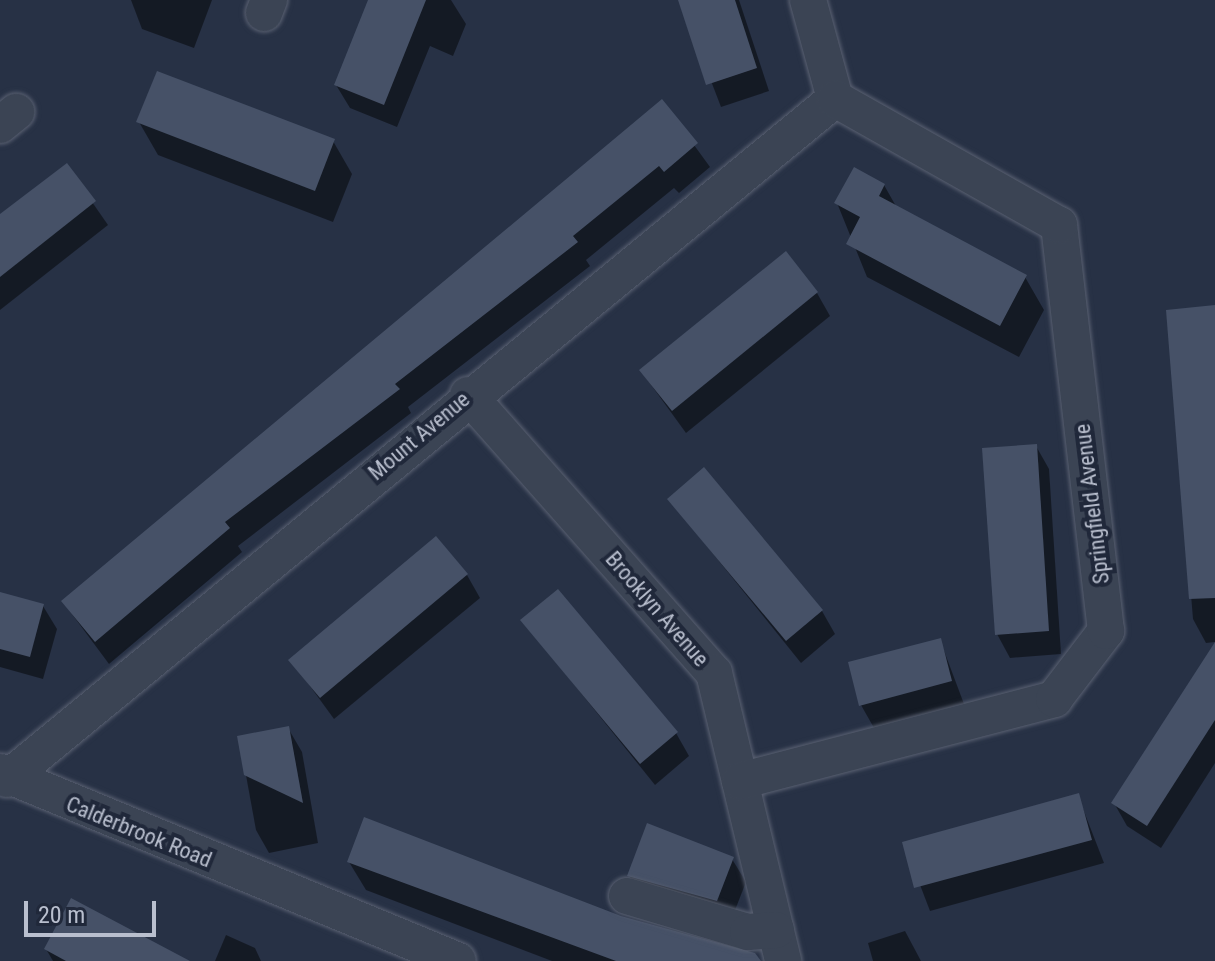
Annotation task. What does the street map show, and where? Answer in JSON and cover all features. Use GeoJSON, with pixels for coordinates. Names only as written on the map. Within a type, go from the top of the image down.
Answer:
{"type":"FeatureCollection","features":[{"type":"Feature","properties":{"kind":"street"},"geometry":{"type":"LineString","coordinates":[[808,0],[835,99]]}},
{"type":"Feature","properties":{"kind":"street","name":"Mount Avenue"},"geometry":{"type":"LineString","coordinates":[[2,786],[468,395],[835,99]]}},
{"type":"Feature","properties":{"kind":"street","name":"Springfield Avenue"},"geometry":{"type":"LineString","coordinates":[[740,781],[1054,699],[1106,631],[1059,225],[835,99]]}},
{"type":"Feature","properties":{"kind":"street","name":"Brooklyn Avenue"},"geometry":{"type":"LineString","coordinates":[[468,395],[714,673],[780,945]]}},
{"type":"Feature","properties":{"kind":"street","name":"Calderbrook Road"},"geometry":{"type":"LineString","coordinates":[[2,786],[458,961]]}},
{"type":"Feature","properties":{"kind":"street"},"geometry":{"type":"LineString","coordinates":[[627,896],[748,932],[780,945]]}},
{"type":"Feature","properties":{"kind":"building"},"geometry":{"type":"Polygon","coordinates":[[[368,0],[426,0],[384,105],[334,85],[368,0]]]}},
{"type":"Feature","properties":{"kind":"building"},"geometry":{"type":"Polygon","coordinates":[[[678,0],[735,0],[757,68],[706,85],[678,0]]]}},
{"type":"Feature","properties":{"kind":"building"},"geometry":{"type":"Polygon","coordinates":[[[157,71],[335,139],[315,191],[136,122],[157,71]]]}},
{"type":"Feature","properties":{"kind":"building"},"geometry":{"type":"Polygon","coordinates":[[[662,99],[698,143],[664,172],[659,166],[573,236],[578,242],[395,384],[400,389],[225,522],[230,528],[95,642],[61,601],[662,99]]]}},
{"type":"Feature","properties":{"kind":"building"},"geometry":{"type":"Polygon","coordinates":[[[67,163],[96,201],[0,277],[0,214],[67,163]]]}},
{"type":"Feature","properties":{"kind":"building"},"geometry":{"type":"Polygon","coordinates":[[[854,167],[885,184],[879,196],[1027,275],[1000,326],[846,244],[860,217],[834,203],[854,167]]]}},
{"type":"Feature","properties":{"kind":"building"},"geometry":{"type":"Polygon","coordinates":[[[786,251],[818,292],[672,411],[639,370],[786,251]]]}},
{"type":"Feature","properties":{"kind":"building"},"geometry":{"type":"Polygon","coordinates":[[[1215,305],[1215,598],[1189,599],[1166,310],[1215,305]]]}},
{"type":"Feature","properties":{"kind":"building"},"geometry":{"type":"Polygon","coordinates":[[[1037,444],[1049,631],[995,635],[982,448],[1037,444]]]}},
{"type":"Feature","properties":{"kind":"building"},"geometry":{"type":"Polygon","coordinates":[[[704,467],[823,610],[786,641],[667,499],[704,467]]]}},
{"type":"Feature","properties":{"kind":"building"},"geometry":{"type":"Polygon","coordinates":[[[436,536],[468,574],[320,698],[288,660],[436,536]]]}},
{"type":"Feature","properties":{"kind":"building"},"geometry":{"type":"Polygon","coordinates":[[[558,589],[678,732],[640,764],[520,620],[558,589]]]}},
{"type":"Feature","properties":{"kind":"building"},"geometry":{"type":"Polygon","coordinates":[[[0,592],[44,604],[30,657],[0,649],[0,592]]]}},
{"type":"Feature","properties":{"kind":"building"},"geometry":{"type":"Polygon","coordinates":[[[941,638],[952,681],[859,706],[848,662],[941,638]]]}},
{"type":"Feature","properties":{"kind":"building"},"geometry":{"type":"Polygon","coordinates":[[[1215,642],[1215,720],[1147,826],[1111,803],[1215,642]]]}},
{"type":"Feature","properties":{"kind":"building"},"geometry":{"type":"Polygon","coordinates":[[[289,726],[303,803],[244,775],[237,736],[289,726]]]}},
{"type":"Feature","properties":{"kind":"building"},"geometry":{"type":"Polygon","coordinates":[[[1079,793],[1092,840],[914,888],[902,842],[1079,793]]]}},
{"type":"Feature","properties":{"kind":"building"},"geometry":{"type":"Polygon","coordinates":[[[364,817],[621,916],[755,953],[761,961],[616,961],[347,862],[364,817]]]}},
{"type":"Feature","properties":{"kind":"building"},"geometry":{"type":"Polygon","coordinates":[[[647,823],[734,857],[717,901],[627,876],[647,823]]]}},
{"type":"Feature","properties":{"kind":"building"},"geometry":{"type":"Polygon","coordinates":[[[71,898],[190,961],[66,961],[44,949],[71,898]]]}}]}
